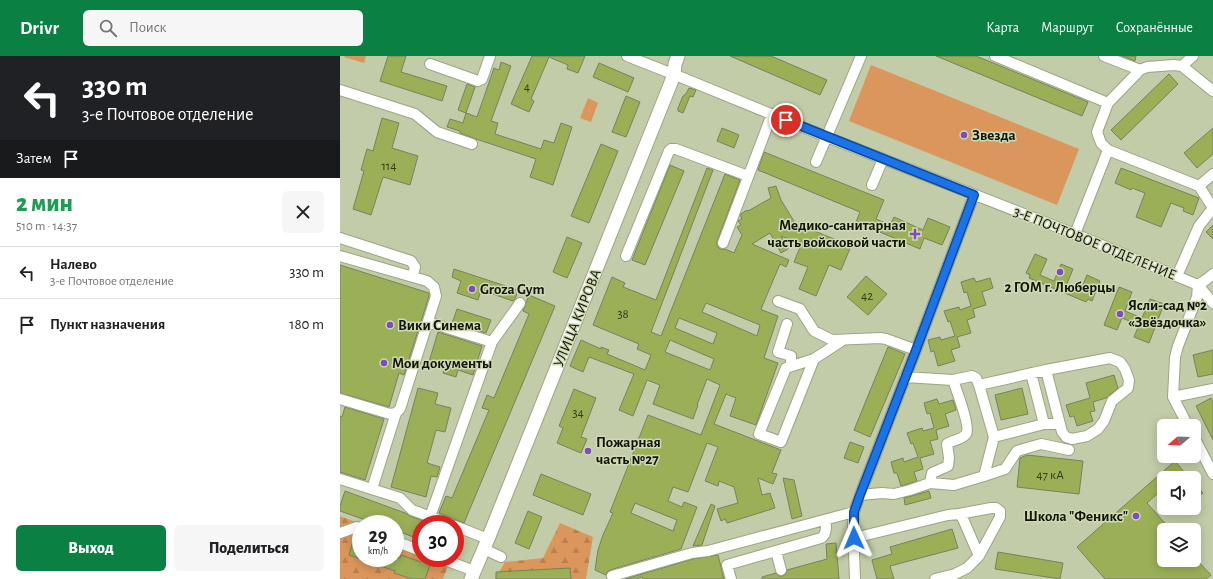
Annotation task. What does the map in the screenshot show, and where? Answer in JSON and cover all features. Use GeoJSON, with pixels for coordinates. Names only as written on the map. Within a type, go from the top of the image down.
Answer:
{"type":"FeatureCollection","features":[{"type":"Feature","properties":{"kind":"main road","name":"УЛИЦА КИРОВА"},"geometry":{"type":"LineString","coordinates":[[473,575],[674,75],[675,64],[678,56]]}},
{"type":"Feature","properties":{"kind":"street"},"geometry":{"type":"LineString","coordinates":[[430,64],[478,81],[482,79],[490,56]]}},
{"type":"Feature","properties":{"kind":"street","name":"3-Е ПОЧТОВОЕ ОТДЕЛЕНИЕ"},"geometry":{"type":"LineString","coordinates":[[627,56],[827,137],[1075,234],[1198,285]]}},
{"type":"Feature","properties":{"kind":"street"},"geometry":{"type":"LineString","coordinates":[[816,162],[861,56]]}},
{"type":"Feature","properties":{"kind":"street"},"geometry":{"type":"LineString","coordinates":[[996,56],[1021,61],[1108,103]]}},
{"type":"Feature","properties":{"kind":"street"},"geometry":{"type":"LineString","coordinates":[[1104,56],[1140,70]]}},
{"type":"Feature","properties":{"kind":"street"},"geometry":{"type":"LineString","coordinates":[[1182,66],[1193,56]]}},
{"type":"Feature","properties":{"kind":"street"},"geometry":{"type":"LineString","coordinates":[[1177,276],[1199,226],[1213,208],[1199,186],[1108,150],[1102,143],[1097,132],[1108,103],[1140,70],[1146,67],[1174,65],[1182,66],[1213,91]]}},
{"type":"Feature","properties":{"kind":"street"},"geometry":{"type":"LineString","coordinates":[[340,90],[415,114],[437,132],[472,144]]}},
{"type":"Feature","properties":{"kind":"street"},"geometry":{"type":"LineString","coordinates":[[723,243],[772,114]]}},
{"type":"Feature","properties":{"kind":"street"},"geometry":{"type":"LineString","coordinates":[[626,256],[668,151],[676,149],[748,176]]}},
{"type":"Feature","properties":{"kind":"street"},"geometry":{"type":"LineString","coordinates":[[1075,234],[1108,150]]}},
{"type":"Feature","properties":{"kind":"street"},"geometry":{"type":"LineString","coordinates":[[872,185],[883,159]]}},
{"type":"Feature","properties":{"kind":"street"},"geometry":{"type":"LineString","coordinates":[[1199,186],[1213,174]]}},
{"type":"Feature","properties":{"kind":"street"},"geometry":{"type":"LineString","coordinates":[[855,579],[854,512],[974,195]]}},
{"type":"Feature","properties":{"kind":"street"},"geometry":{"type":"LineString","coordinates":[[340,238],[411,261],[415,267],[414,271]]}},
{"type":"Feature","properties":{"kind":"street"},"geometry":{"type":"LineString","coordinates":[[340,256],[427,281],[434,287],[436,296],[400,409],[396,413],[372,489]]}},
{"type":"Feature","properties":{"kind":"street"},"geometry":{"type":"LineString","coordinates":[[1198,285],[1208,280],[1213,274]]}},
{"type":"Feature","properties":{"kind":"street"},"geometry":{"type":"LineString","coordinates":[[1198,285],[1213,303]]}},
{"type":"Feature","properties":{"kind":"street"},"geometry":{"type":"LineString","coordinates":[[1184,419],[1173,397],[1176,357],[1178,346],[1198,297],[1198,285]]}},
{"type":"Feature","properties":{"kind":"street"},"geometry":{"type":"LineString","coordinates":[[778,301],[800,309],[814,331],[832,340],[880,338],[916,350]]}},
{"type":"Feature","properties":{"kind":"street"},"geometry":{"type":"LineString","coordinates":[[431,515],[492,342],[520,303]]}},
{"type":"Feature","properties":{"kind":"street"},"geometry":{"type":"LineString","coordinates":[[428,322],[492,342]]}},
{"type":"Feature","properties":{"kind":"street"},"geometry":{"type":"LineString","coordinates":[[787,324],[778,352],[791,356],[791,366]]}},
{"type":"Feature","properties":{"kind":"street"},"geometry":{"type":"LineString","coordinates":[[814,359],[781,442],[759,434],[786,368],[814,359],[843,340]]}},
{"type":"Feature","properties":{"kind":"street"},"geometry":{"type":"LineString","coordinates":[[979,385],[1031,373],[1046,370],[1110,358],[1120,362],[1125,369],[1129,380],[1128,388],[1112,401],[1104,421],[1098,430],[1087,436],[1072,439],[1066,437],[1062,432],[1046,370]]}},
{"type":"Feature","properties":{"kind":"street"},"geometry":{"type":"LineString","coordinates":[[1031,373],[1044,424]]}},
{"type":"Feature","properties":{"kind":"street"},"geometry":{"type":"LineString","coordinates":[[905,377],[953,380],[972,376],[976,378],[994,437],[984,476]]}},
{"type":"Feature","properties":{"kind":"street"},"geometry":{"type":"LineString","coordinates":[[930,483],[932,473],[948,466],[949,458],[946,444],[965,436],[967,433],[964,412],[953,380]]}},
{"type":"Feature","properties":{"kind":"street"},"geometry":{"type":"LineString","coordinates":[[1173,397],[1213,389]]}},
{"type":"Feature","properties":{"kind":"street"},"geometry":{"type":"LineString","coordinates":[[340,399],[390,414],[396,413]]}},
{"type":"Feature","properties":{"kind":"street"},"geometry":{"type":"LineString","coordinates":[[994,437],[1044,424],[1060,424]]}},
{"type":"Feature","properties":{"kind":"street"},"geometry":{"type":"LineString","coordinates":[[860,495],[882,493],[894,494],[930,483],[954,485],[1006,469],[1017,451],[1040,444],[1069,450]]}},
{"type":"Feature","properties":{"kind":"street"},"geometry":{"type":"LineString","coordinates":[[1201,451],[1213,474]]}},
{"type":"Feature","properties":{"kind":"street"},"geometry":{"type":"LineString","coordinates":[[340,479],[400,498],[412,510],[425,515]]}},
{"type":"Feature","properties":{"kind":"street"},"geometry":{"type":"LineString","coordinates":[[854,538],[948,515],[991,508],[996,508],[1000,511],[1000,517],[979,556],[967,568],[955,574],[935,579]]}},
{"type":"Feature","properties":{"kind":"street"},"geometry":{"type":"LineString","coordinates":[[612,576],[854,512]]}},
{"type":"Feature","properties":{"kind":"street"},"geometry":{"type":"LineString","coordinates":[[959,514],[963,519],[979,556]]}},
{"type":"Feature","properties":{"kind":"street"},"geometry":{"type":"LineString","coordinates":[[727,565],[824,536],[826,520]]}},
{"type":"Feature","properties":{"kind":"street"},"geometry":{"type":"LineString","coordinates":[[340,532],[352,528]]}},
{"type":"Feature","properties":{"kind":"street"},"geometry":{"type":"LineString","coordinates":[[464,531],[486,544],[501,557]]}},
{"type":"Feature","properties":{"kind":"street"},"geometry":{"type":"LineString","coordinates":[[722,547],[732,579]]}},
{"type":"Feature","properties":{"kind":"street"},"geometry":{"type":"LineString","coordinates":[[776,551],[781,570]]}},
{"type":"Feature","properties":{"kind":"street"},"geometry":{"type":"LineString","coordinates":[[457,567],[473,575]]}},
{"type":"Feature","properties":{"kind":"green space"},"geometry":{"type":"Polygon","coordinates":[[[366,56],[364,63],[344,57],[366,56]]]}},
{"type":"Feature","properties":{"kind":"green space","name":"Звезда"},"geometry":{"type":"Polygon","coordinates":[[[871,65],[1079,149],[1057,205],[849,121],[871,65]]]}},
{"type":"Feature","properties":{"kind":"green space"},"geometry":{"type":"Polygon","coordinates":[[[588,98],[598,103],[591,122],[580,118],[588,98]]]}},
{"type":"Feature","properties":{"kind":"green space"},"geometry":{"type":"Polygon","coordinates":[[[340,516],[352,521],[352,567],[404,567],[404,540],[412,544],[412,567],[448,567],[443,579],[340,579],[340,516]]]}},
{"type":"Feature","properties":{"kind":"green space"},"geometry":{"type":"Polygon","coordinates":[[[560,523],[593,537],[586,579],[495,579],[505,562],[543,558],[560,523]]]}},
{"type":"Feature","properties":{"kind":"building"},"geometry":{"type":"Polygon","coordinates":[[[388,56],[406,56],[401,72],[447,86],[442,101],[380,81],[388,56]]]}},
{"type":"Feature","properties":{"kind":"building"},"geometry":{"type":"Polygon","coordinates":[[[532,56],[585,56],[578,73],[567,69],[568,65],[549,57],[531,99],[534,101],[529,112],[511,104],[532,56]]]}},
{"type":"Feature","properties":{"kind":"building"},"geometry":{"type":"Polygon","coordinates":[[[730,56],[771,56],[827,80],[820,95],[730,56]]]}},
{"type":"Feature","properties":{"kind":"building"},"geometry":{"type":"Polygon","coordinates":[[[936,56],[976,56],[1088,102],[1082,116],[936,56]]]}},
{"type":"Feature","properties":{"kind":"building"},"geometry":{"type":"Polygon","coordinates":[[[1122,56],[1136,56],[1135,61],[1122,56]]]}},
{"type":"Feature","properties":{"kind":"building"},"geometry":{"type":"Polygon","coordinates":[[[501,62],[511,66],[491,121],[498,123],[495,134],[541,149],[544,140],[554,143],[561,123],[572,127],[553,185],[530,177],[536,159],[476,139],[460,133],[460,131],[447,127],[450,119],[463,123],[466,113],[477,117],[494,68],[499,70],[501,62]]]}},
{"type":"Feature","properties":{"kind":"building"},"geometry":{"type":"Polygon","coordinates":[[[599,63],[634,78],[628,92],[593,77],[599,63]]]}},
{"type":"Feature","properties":{"kind":"building"},"geometry":{"type":"Polygon","coordinates":[[[1169,74],[1178,84],[1121,140],[1111,130],[1169,74]]]}},
{"type":"Feature","properties":{"kind":"building"},"geometry":{"type":"Polygon","coordinates":[[[467,84],[475,87],[466,113],[458,110],[467,84]]]}},
{"type":"Feature","properties":{"kind":"building"},"geometry":{"type":"Polygon","coordinates":[[[689,88],[696,90],[693,97],[690,96],[683,113],[678,111],[678,108],[683,96],[689,88]]]}},
{"type":"Feature","properties":{"kind":"building"},"geometry":{"type":"Polygon","coordinates":[[[626,96],[640,102],[626,137],[612,132],[626,96]]]}},
{"type":"Feature","properties":{"kind":"building"},"geometry":{"type":"Polygon","coordinates":[[[382,118],[399,123],[392,148],[418,156],[410,185],[383,177],[371,215],[353,209],[364,171],[361,170],[367,149],[373,151],[382,118]]]}},
{"type":"Feature","properties":{"kind":"building"},"geometry":{"type":"Polygon","coordinates":[[[722,128],[739,135],[734,148],[717,141],[722,128]]]}},
{"type":"Feature","properties":{"kind":"building"},"geometry":{"type":"Polygon","coordinates":[[[1213,128],[1213,154],[1197,168],[1184,153],[1213,128]]]}},
{"type":"Feature","properties":{"kind":"building"},"geometry":{"type":"Polygon","coordinates":[[[601,144],[618,151],[589,223],[571,216],[601,144]]]}},
{"type":"Feature","properties":{"kind":"building"},"geometry":{"type":"Polygon","coordinates":[[[764,152],[884,200],[876,219],[890,225],[894,217],[923,230],[928,218],[950,227],[942,245],[924,238],[920,249],[856,222],[860,212],[758,170],[764,152]]]}},
{"type":"Feature","properties":{"kind":"building"},"geometry":{"type":"Polygon","coordinates":[[[670,165],[684,171],[645,265],[632,260],[670,165]]]}},
{"type":"Feature","properties":{"kind":"building"},"geometry":{"type":"Polygon","coordinates":[[[707,168],[713,170],[651,332],[661,336],[725,174],[740,180],[717,241],[717,246],[720,249],[725,249],[734,253],[742,235],[737,227],[741,225],[738,221],[742,219],[740,215],[771,198],[768,188],[776,186],[781,200],[795,223],[851,246],[841,270],[829,265],[816,296],[799,289],[808,267],[794,262],[803,240],[798,243],[781,236],[788,249],[781,253],[770,233],[752,244],[789,260],[786,267],[780,264],[761,309],[778,316],[764,358],[778,363],[756,425],[730,416],[736,398],[726,394],[714,424],[781,450],[772,473],[777,474],[773,484],[758,478],[762,495],[770,493],[775,508],[727,523],[725,519],[721,521],[717,509],[738,503],[734,487],[719,481],[718,486],[705,481],[718,447],[707,443],[688,492],[673,487],[668,501],[682,507],[684,502],[697,507],[681,549],[610,570],[606,575],[595,570],[598,550],[613,513],[610,512],[648,415],[701,435],[720,385],[707,379],[693,419],[653,404],[660,385],[647,380],[633,416],[619,410],[634,374],[589,357],[583,372],[570,366],[581,340],[601,349],[601,347],[609,350],[607,354],[645,370],[651,355],[637,349],[639,344],[593,325],[612,277],[625,283],[623,287],[656,300],[707,168]],[[706,303],[702,312],[757,336],[760,325],[706,303]],[[679,318],[675,328],[713,344],[717,333],[679,318]],[[670,340],[665,352],[710,370],[714,359],[670,340]],[[635,503],[631,513],[673,531],[677,520],[635,503]]]}},
{"type":"Feature","properties":{"kind":"building"},"geometry":{"type":"Polygon","coordinates":[[[1121,168],[1199,198],[1193,215],[1183,211],[1184,208],[1171,203],[1161,227],[1136,217],[1145,193],[1132,188],[1131,190],[1115,183],[1121,168]]]}},
{"type":"Feature","properties":{"kind":"building"},"geometry":{"type":"Polygon","coordinates":[[[1213,225],[1213,239],[1206,232],[1213,225]]]}},
{"type":"Feature","properties":{"kind":"building"},"geometry":{"type":"Polygon","coordinates":[[[567,237],[582,243],[567,278],[553,272],[567,237]]]}},
{"type":"Feature","properties":{"kind":"building"},"geometry":{"type":"Polygon","coordinates":[[[1035,254],[1047,259],[1040,275],[1054,281],[1061,264],[1073,269],[1066,286],[1080,292],[1087,275],[1100,281],[1092,301],[1088,299],[1086,302],[1029,278],[1030,275],[1026,273],[1035,254]]]}},
{"type":"Feature","properties":{"kind":"building"},"geometry":{"type":"Polygon","coordinates":[[[340,265],[429,293],[404,375],[399,373],[389,407],[340,393],[340,265]]]}},
{"type":"Feature","properties":{"kind":"building"},"geometry":{"type":"Polygon","coordinates":[[[454,269],[518,290],[515,299],[513,301],[481,290],[478,300],[457,293],[461,281],[452,277],[454,269]]]}},
{"type":"Feature","properties":{"kind":"building"},"geometry":{"type":"Polygon","coordinates":[[[866,276],[887,294],[868,315],[847,297],[866,276]]]}},
{"type":"Feature","properties":{"kind":"building"},"geometry":{"type":"Polygon","coordinates":[[[974,278],[976,282],[990,278],[993,288],[982,292],[986,305],[973,309],[975,317],[967,320],[971,333],[957,337],[960,347],[951,350],[955,361],[938,366],[934,351],[931,352],[928,340],[940,337],[941,340],[955,336],[950,321],[948,322],[944,311],[959,307],[960,310],[971,306],[967,292],[964,293],[961,282],[974,278]]]}},
{"type":"Feature","properties":{"kind":"building","name":"Ясли-сад №2 «Звёздочка»"},"geometry":{"type":"Polygon","coordinates":[[[1119,287],[1132,292],[1125,311],[1142,318],[1150,299],[1164,304],[1149,343],[1134,337],[1139,325],[1122,318],[1117,330],[1104,325],[1119,287]]]}},
{"type":"Feature","properties":{"kind":"building"},"geometry":{"type":"Polygon","coordinates":[[[529,295],[555,306],[464,523],[464,515],[444,515],[439,513],[446,496],[452,498],[489,410],[482,408],[487,395],[494,398],[529,314],[523,311],[529,295]]]}},
{"type":"Feature","properties":{"kind":"building"},"geometry":{"type":"Polygon","coordinates":[[[457,309],[491,320],[486,333],[452,323],[457,309]]]}},
{"type":"Feature","properties":{"kind":"building"},"geometry":{"type":"Polygon","coordinates":[[[438,332],[482,346],[473,375],[458,370],[456,377],[443,373],[445,367],[429,362],[438,332]]]}},
{"type":"Feature","properties":{"kind":"building"},"geometry":{"type":"Polygon","coordinates":[[[888,347],[905,354],[870,437],[854,430],[888,347]]]}},
{"type":"Feature","properties":{"kind":"building"},"geometry":{"type":"Polygon","coordinates":[[[1213,350],[1213,374],[1198,377],[1193,355],[1213,350]]]}},
{"type":"Feature","properties":{"kind":"building"},"geometry":{"type":"Polygon","coordinates":[[[1114,375],[1118,388],[1106,398],[1093,402],[1095,411],[1090,412],[1093,421],[1077,426],[1074,416],[1070,417],[1066,405],[1090,398],[1086,383],[1114,375]]]}},
{"type":"Feature","properties":{"kind":"building"},"geometry":{"type":"Polygon","coordinates":[[[418,388],[438,393],[435,404],[451,408],[445,432],[436,430],[427,463],[440,467],[437,477],[431,476],[426,497],[391,487],[418,388]]]}},
{"type":"Feature","properties":{"kind":"building"},"geometry":{"type":"Polygon","coordinates":[[[1022,388],[1028,414],[1001,420],[995,395],[1022,388]]]}},
{"type":"Feature","properties":{"kind":"building"},"geometry":{"type":"Polygon","coordinates":[[[574,389],[596,398],[581,437],[587,439],[581,453],[557,443],[563,428],[559,426],[574,389]]]}},
{"type":"Feature","properties":{"kind":"building"},"geometry":{"type":"Polygon","coordinates":[[[1211,398],[1213,402],[1213,440],[1196,406],[1211,398]]]}},
{"type":"Feature","properties":{"kind":"building"},"geometry":{"type":"Polygon","coordinates":[[[937,399],[939,404],[953,400],[956,410],[945,414],[949,426],[936,430],[938,439],[930,441],[934,454],[920,458],[923,469],[914,472],[917,481],[901,486],[897,473],[894,473],[891,462],[903,458],[904,462],[918,457],[913,443],[911,444],[907,433],[922,428],[923,431],[934,428],[930,413],[927,414],[924,403],[937,399]]]}},
{"type":"Feature","properties":{"kind":"building"},"geometry":{"type":"Polygon","coordinates":[[[345,407],[384,419],[365,480],[340,472],[340,416],[342,417],[345,407]]]}},
{"type":"Feature","properties":{"kind":"building"},"geometry":{"type":"Polygon","coordinates":[[[850,442],[864,447],[858,463],[844,458],[850,442]]]}},
{"type":"Feature","properties":{"kind":"building"},"geometry":{"type":"Polygon","coordinates":[[[1027,455],[1083,461],[1079,494],[1017,487],[1020,458],[1027,455]]]}},
{"type":"Feature","properties":{"kind":"building","name":"Школа \"Феникс\""},"geometry":{"type":"Polygon","coordinates":[[[1173,463],[1177,463],[1183,471],[1164,471],[1173,463]]]}},
{"type":"Feature","properties":{"kind":"building"},"geometry":{"type":"Polygon","coordinates":[[[541,474],[591,494],[583,515],[533,495],[541,474]]]}},
{"type":"Feature","properties":{"kind":"building","name":"Школа \"Феникс\""},"geometry":{"type":"Polygon","coordinates":[[[1157,477],[1157,494],[1147,503],[1165,523],[1157,523],[1157,567],[1201,567],[1201,564],[1211,575],[1206,579],[1105,579],[1077,547],[1157,477]]]}},
{"type":"Feature","properties":{"kind":"building"},"geometry":{"type":"Polygon","coordinates":[[[783,478],[794,480],[802,516],[792,519],[783,478]]]}},
{"type":"Feature","properties":{"kind":"building"},"geometry":{"type":"Polygon","coordinates":[[[345,491],[405,513],[412,517],[412,537],[404,533],[404,515],[352,515],[340,511],[340,506],[345,491]]]}},
{"type":"Feature","properties":{"kind":"building"},"geometry":{"type":"Polygon","coordinates":[[[929,491],[931,498],[905,505],[904,498],[929,491]]]}},
{"type":"Feature","properties":{"kind":"building"},"geometry":{"type":"Polygon","coordinates":[[[711,504],[715,506],[702,545],[693,546],[711,504]]]}},
{"type":"Feature","properties":{"kind":"building"},"geometry":{"type":"Polygon","coordinates":[[[528,511],[542,517],[529,549],[515,543],[528,511]]]}},
{"type":"Feature","properties":{"kind":"building"},"geometry":{"type":"Polygon","coordinates":[[[952,529],[958,548],[890,566],[894,579],[877,579],[872,560],[892,554],[890,547],[952,529]]]}},
{"type":"Feature","properties":{"kind":"building"},"geometry":{"type":"Polygon","coordinates":[[[836,543],[839,579],[762,579],[762,577],[776,573],[779,576],[783,576],[786,574],[787,570],[827,559],[826,544],[836,543]]]}},
{"type":"Feature","properties":{"kind":"building"},"geometry":{"type":"Polygon","coordinates":[[[352,545],[352,556],[349,555],[352,545]]]}},
{"type":"Feature","properties":{"kind":"building"},"geometry":{"type":"Polygon","coordinates":[[[998,552],[1063,563],[1060,579],[995,569],[998,552]]]}},
{"type":"Feature","properties":{"kind":"building"},"geometry":{"type":"Polygon","coordinates":[[[718,555],[724,579],[643,579],[642,577],[636,579],[625,579],[693,559],[718,555]]]}},
{"type":"Feature","properties":{"kind":"building"},"geometry":{"type":"Polygon","coordinates":[[[404,556],[412,559],[412,567],[429,567],[425,579],[412,579],[394,573],[395,571],[384,567],[404,567],[404,556]]]}},
{"type":"Feature","properties":{"kind":"building"},"geometry":{"type":"Polygon","coordinates":[[[570,568],[571,579],[496,579],[496,572],[570,568]]]}},
{"type":"Feature","properties":{"kind":"place","name":"Звезда"},"geometry":{"type":"Point","coordinates":[964,135]}},
{"type":"Feature","properties":{"kind":"place","name":"Медико-санитарная часть войсковой части"},"geometry":{"type":"Point","coordinates":[915,234]}},
{"type":"Feature","properties":{"kind":"place","name":"2 ГОМ г. Люберцы"},"geometry":{"type":"Point","coordinates":[1060,272]}},
{"type":"Feature","properties":{"kind":"place","name":"Groza Gym"},"geometry":{"type":"Point","coordinates":[472,289]}},
{"type":"Feature","properties":{"kind":"place","name":"Ясли-сад №2 «Звёздочка»"},"geometry":{"type":"Point","coordinates":[1120,314]}},
{"type":"Feature","properties":{"kind":"place","name":"Вики Синема"},"geometry":{"type":"Point","coordinates":[390,325]}},
{"type":"Feature","properties":{"kind":"place","name":"Мои документы"},"geometry":{"type":"Point","coordinates":[384,363]}},
{"type":"Feature","properties":{"kind":"place","name":"Пожарная часть №27"},"geometry":{"type":"Point","coordinates":[588,451]}},
{"type":"Feature","properties":{"kind":"place","name":"Школа \"Феникс\""},"geometry":{"type":"Point","coordinates":[1136,516]}},
{"type":"Feature","properties":{"kind":"route"},"geometry":{"type":"LineString","coordinates":[[786,120],[974,195],[854,512],[854,538]]}}]}
